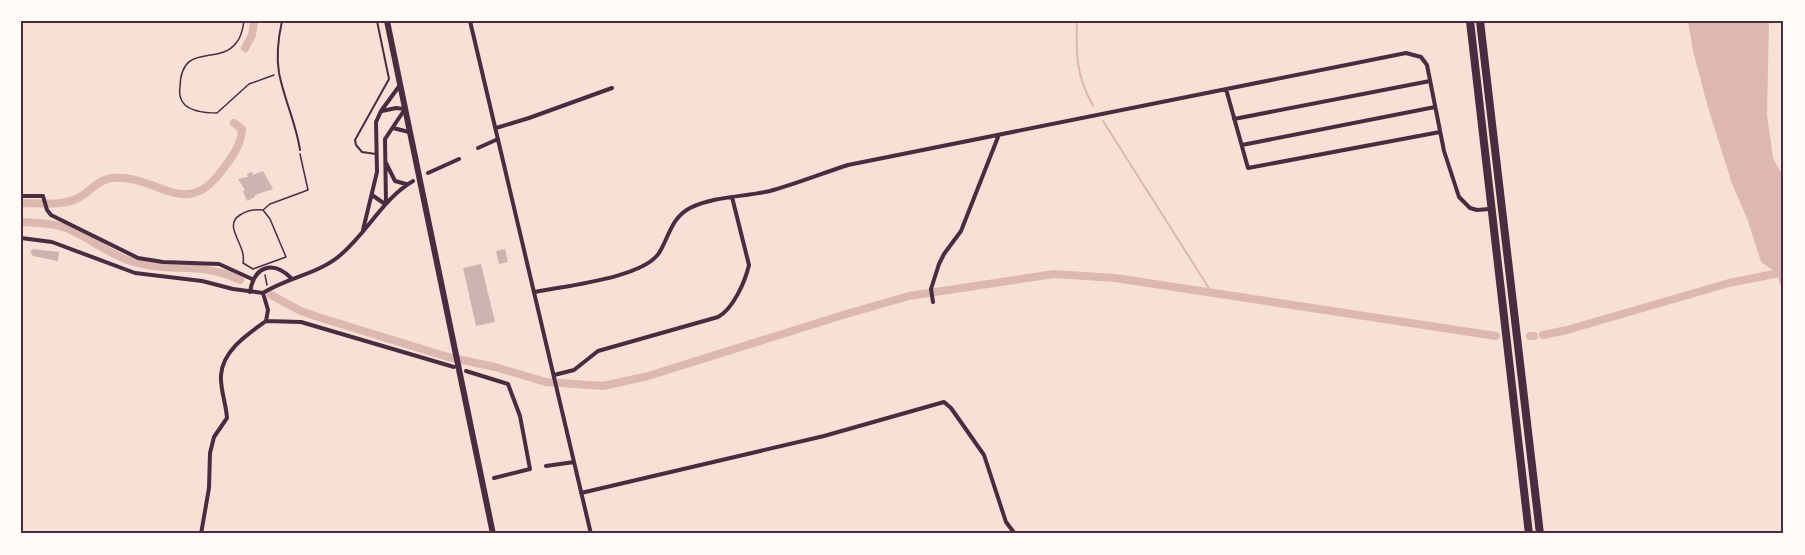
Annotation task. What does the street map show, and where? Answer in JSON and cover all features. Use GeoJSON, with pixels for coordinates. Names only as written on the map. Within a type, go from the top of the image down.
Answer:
{"type":"FeatureCollection","features":[{"type":"Feature","properties":{"kind":"highway"},"geometry":{"type":"LineString","coordinates":[[1470,21],[1529,534]]}},
{"type":"Feature","properties":{"kind":"highway"},"geometry":{"type":"LineString","coordinates":[[1480,21],[1540,534]]}},
{"type":"Feature","properties":{"kind":"main road"},"geometry":{"type":"LineString","coordinates":[[387,21],[493,534]]}},
{"type":"Feature","properties":{"kind":"street"},"geometry":{"type":"LineString","coordinates":[[470,21],[591,534]]}},
{"type":"Feature","properties":{"kind":"street"},"geometry":{"type":"LineString","coordinates":[[535,292],[623,274],[652,260],[659,253],[671,227],[689,209],[732,197],[770,191],[848,165],[1406,54],[1415,54],[1425,60],[1444,152],[1459,196],[1470,208],[1489,209]]}},
{"type":"Feature","properties":{"kind":"street"},"geometry":{"type":"LineString","coordinates":[[1234,119],[1430,81]]}},
{"type":"Feature","properties":{"kind":"street"},"geometry":{"type":"LineString","coordinates":[[363,231],[377,172],[376,122],[400,85]]}},
{"type":"Feature","properties":{"kind":"street"},"geometry":{"type":"LineString","coordinates":[[496,128],[612,88]]}},
{"type":"Feature","properties":{"kind":"street"},"geometry":{"type":"LineString","coordinates":[[1226,90],[1248,168],[1440,132]]}},
{"type":"Feature","properties":{"kind":"street"},"geometry":{"type":"LineString","coordinates":[[1242,145],[1435,107]]}},
{"type":"Feature","properties":{"kind":"street"},"geometry":{"type":"LineString","coordinates":[[381,111],[405,109],[385,139],[386,204]]}},
{"type":"Feature","properties":{"kind":"street"},"geometry":{"type":"LineString","coordinates":[[393,128],[410,132]]}},
{"type":"Feature","properties":{"kind":"street"},"geometry":{"type":"LineString","coordinates":[[932,300],[931,290],[944,254],[961,231],[998,136]]}},
{"type":"Feature","properties":{"kind":"street"},"geometry":{"type":"LineString","coordinates":[[478,148],[498,139]]}},
{"type":"Feature","properties":{"kind":"street"},"geometry":{"type":"LineString","coordinates":[[428,173],[459,159]]}},
{"type":"Feature","properties":{"kind":"street"},"geometry":{"type":"LineString","coordinates":[[385,162],[395,181],[407,184]]}},
{"type":"Feature","properties":{"kind":"street"},"geometry":{"type":"LineString","coordinates":[[21,238],[52,242],[135,273],[202,281],[263,293],[291,278],[331,262],[344,252],[386,204],[413,181]]}},
{"type":"Feature","properties":{"kind":"street"},"geometry":{"type":"LineString","coordinates":[[372,195],[386,204]]}},
{"type":"Feature","properties":{"kind":"street"},"geometry":{"type":"LineString","coordinates":[[21,196],[43,196],[47,209],[54,217],[138,258],[163,262],[219,264],[252,279]]}},
{"type":"Feature","properties":{"kind":"street"},"geometry":{"type":"LineString","coordinates":[[554,378],[574,370],[598,351],[726,313],[749,266],[732,197]]}},
{"type":"Feature","properties":{"kind":"street"},"geometry":{"type":"LineString","coordinates":[[250,292],[252,279],[262,268],[274,268],[285,272],[291,278]]}},
{"type":"Feature","properties":{"kind":"street"},"geometry":{"type":"LineString","coordinates":[[263,293],[268,310],[266,321]]}},
{"type":"Feature","properties":{"kind":"street"},"geometry":{"type":"LineString","coordinates":[[201,534],[209,488],[210,453],[214,437],[227,418],[222,388],[223,364],[235,345],[266,321],[301,322],[454,367]]}},
{"type":"Feature","properties":{"kind":"street"},"geometry":{"type":"LineString","coordinates":[[466,371],[508,384],[520,416],[530,469],[494,478]]}},
{"type":"Feature","properties":{"kind":"street"},"geometry":{"type":"LineString","coordinates":[[581,493],[824,436],[941,402],[951,408],[984,456],[1006,522],[1015,534]]}},
{"type":"Feature","properties":{"kind":"street"},"geometry":{"type":"LineString","coordinates":[[546,466],[574,462]]}},
{"type":"Feature","properties":{"kind":"lane"},"geometry":{"type":"LineString","coordinates":[[282,21],[277,47],[279,73],[300,150]]}},
{"type":"Feature","properties":{"kind":"lane"},"geometry":{"type":"LineString","coordinates":[[376,154],[362,152],[358,149],[355,140],[389,79],[377,21]]}},
{"type":"Feature","properties":{"kind":"path"},"geometry":{"type":"LineString","coordinates":[[244,21],[236,44],[220,55],[204,54],[188,62],[180,81],[179,95],[185,105],[196,111],[217,113],[249,84],[279,73]]}},
{"type":"Feature","properties":{"kind":"path"},"geometry":{"type":"LineString","coordinates":[[253,269],[243,263],[244,251],[233,224],[236,218],[248,211],[263,210],[270,204],[308,190],[300,150]]}},
{"type":"Feature","properties":{"kind":"path"},"geometry":{"type":"LineString","coordinates":[[263,210],[270,219],[286,257],[262,268],[268,286]]}},
{"type":"Feature","properties":{"kind":"shaded area"},"geometry":{"type":"Polygon","coordinates":[[[1688,21],[1769,21],[1767,115],[1773,158],[1784,178],[1784,298],[1777,273],[1761,262],[1748,221],[1731,181],[1707,104],[1693,51],[1688,21]]]}},
{"type":"Feature","properties":{"kind":"building"},"geometry":{"type":"Polygon","coordinates":[[[263,171],[273,189],[255,195],[247,201],[243,191],[245,190],[238,179],[248,177],[247,174],[252,172],[253,175],[263,171]]]}},
{"type":"Feature","properties":{"kind":"building"},"geometry":{"type":"Polygon","coordinates":[[[33,249],[59,252],[58,261],[33,256],[30,252],[33,249]]]}},
{"type":"Feature","properties":{"kind":"building"},"geometry":{"type":"Polygon","coordinates":[[[505,249],[508,262],[499,264],[496,251],[505,249]]]}},
{"type":"Feature","properties":{"kind":"building"},"geometry":{"type":"Polygon","coordinates":[[[481,264],[495,322],[476,326],[463,268],[481,264]]]}},
{"type":"Feature","properties":{"kind":"waterway"},"geometry":{"type":"LineString","coordinates":[[245,48],[252,35],[254,21]]}},
{"type":"Feature","properties":{"kind":"waterway"},"geometry":{"type":"LineString","coordinates":[[1077,21],[1078,65],[1087,95],[1093,106]]}},
{"type":"Feature","properties":{"kind":"waterway"},"geometry":{"type":"LineString","coordinates":[[1103,121],[1212,293]]}},
{"type":"Feature","properties":{"kind":"waterway"},"geometry":{"type":"LineString","coordinates":[[21,203],[63,203],[80,197],[101,181],[111,178],[128,178],[170,192],[183,194],[196,192],[209,185],[236,150],[242,129],[234,123]]}},
{"type":"Feature","properties":{"kind":"waterway"},"geometry":{"type":"LineString","coordinates":[[21,222],[49,224],[69,229],[137,263],[213,271],[240,280]]}},
{"type":"Feature","properties":{"kind":"waterway"},"geometry":{"type":"LineString","coordinates":[[1543,335],[1729,283],[1784,272]]}},
{"type":"Feature","properties":{"kind":"waterway"},"geometry":{"type":"LineString","coordinates":[[271,295],[318,317],[448,357],[495,367],[546,382],[603,386],[648,376],[909,296],[1054,274],[1115,278],[1496,336]]}}]}
